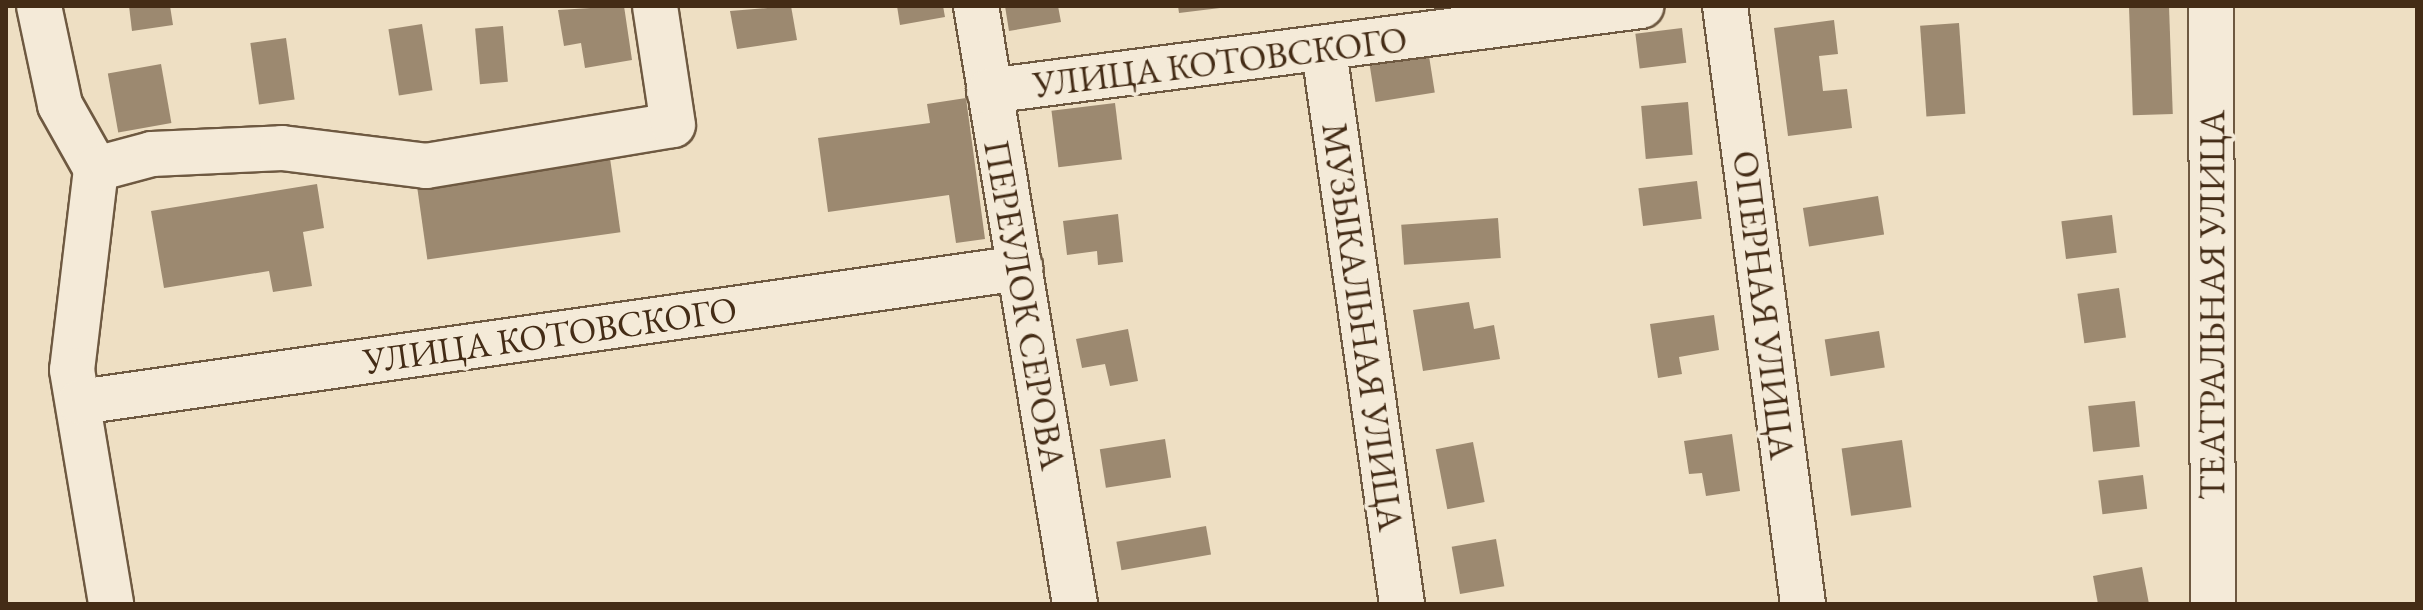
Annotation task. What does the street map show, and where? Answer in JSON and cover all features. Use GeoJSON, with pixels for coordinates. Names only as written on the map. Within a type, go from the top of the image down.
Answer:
{"type":"FeatureCollection","features":[{"type":"Feature","properties":{"kind":"street"},"geometry":{"type":"LineString","coordinates":[[39,6],[60,105],[96,169],[74,330],[80,402],[111,604]]}},
{"type":"Feature","properties":{"kind":"street"},"geometry":{"type":"LineString","coordinates":[[96,169],[152,154],[282,148],[426,166],[673,125],[655,6]]}},
{"type":"Feature","properties":{"kind":"street","name":"ПЕРЕУЛОК СЕРОВА"},"geometry":{"type":"LineString","coordinates":[[976,6],[1075,604]]}},
{"type":"Feature","properties":{"kind":"street","name":"УЛИЦА КОТОВСКОГО"},"geometry":{"type":"LineString","coordinates":[[989,91],[1324,51],[1641,6]]}},
{"type":"Feature","properties":{"kind":"street","name":"ОПЕРНАЯ УЛИЦА"},"geometry":{"type":"LineString","coordinates":[[1725,6],[1803,604]]}},
{"type":"Feature","properties":{"kind":"street","name":"ТЕАТРАЛЬНАЯ УЛИЦА"},"geometry":{"type":"LineString","coordinates":[[2211,6],[2213,604]]}},
{"type":"Feature","properties":{"kind":"street","name":"МУЗЫКАЛЬНАЯ УЛИЦА"},"geometry":{"type":"LineString","coordinates":[[1324,51],[1402,604]]}},
{"type":"Feature","properties":{"kind":"street","name":"УЛИЦА КОТОВСКОГО"},"geometry":{"type":"LineString","coordinates":[[80,402],[1020,268]]}},
{"type":"Feature","properties":{"kind":"building"},"geometry":{"type":"Polygon","coordinates":[[[129,6],[170,6],[173,25],[132,31],[129,6]]]}},
{"type":"Feature","properties":{"kind":"building"},"geometry":{"type":"Polygon","coordinates":[[[624,6],[632,60],[585,68],[581,43],[564,46],[558,10],[624,6]]]}},
{"type":"Feature","properties":{"kind":"building"},"geometry":{"type":"Polygon","coordinates":[[[791,6],[797,40],[737,49],[730,11],[791,6]]]}},
{"type":"Feature","properties":{"kind":"building"},"geometry":{"type":"Polygon","coordinates":[[[897,6],[943,6],[945,17],[900,25],[897,6]]]}},
{"type":"Feature","properties":{"kind":"building"},"geometry":{"type":"Polygon","coordinates":[[[1005,6],[1058,6],[1061,22],[1009,31],[1005,6]]]}},
{"type":"Feature","properties":{"kind":"building"},"geometry":{"type":"Polygon","coordinates":[[[1178,6],[1220,6],[1220,8],[1179,13],[1178,6]]]}},
{"type":"Feature","properties":{"kind":"building"},"geometry":{"type":"Polygon","coordinates":[[[2169,6],[2173,114],[2133,115],[2129,7],[2169,6]]]}},
{"type":"Feature","properties":{"kind":"building"},"geometry":{"type":"Polygon","coordinates":[[[1834,20],[1838,54],[1819,56],[1823,91],[1847,89],[1852,128],[1788,136],[1774,28],[1834,20]]]}},
{"type":"Feature","properties":{"kind":"building"},"geometry":{"type":"Polygon","coordinates":[[[1959,23],[1965,114],[1926,116],[1920,26],[1959,23]]]}},
{"type":"Feature","properties":{"kind":"building"},"geometry":{"type":"Polygon","coordinates":[[[422,24],[432,90],[399,95],[388,29],[422,24]]]}},
{"type":"Feature","properties":{"kind":"building"},"geometry":{"type":"Polygon","coordinates":[[[503,26],[508,82],[480,84],[475,28],[503,26]]]}},
{"type":"Feature","properties":{"kind":"building"},"geometry":{"type":"Polygon","coordinates":[[[1682,28],[1686,63],[1640,68],[1635,34],[1682,28]]]}},
{"type":"Feature","properties":{"kind":"building"},"geometry":{"type":"Polygon","coordinates":[[[286,38],[295,99],[259,104],[250,43],[286,38]]]}},
{"type":"Feature","properties":{"kind":"building"},"geometry":{"type":"Polygon","coordinates":[[[1429,56],[1435,93],[1376,102],[1370,65],[1429,56]]]}},
{"type":"Feature","properties":{"kind":"building"},"geometry":{"type":"Polygon","coordinates":[[[161,64],[171,123],[118,132],[108,73],[161,64]]]}},
{"type":"Feature","properties":{"kind":"building"},"geometry":{"type":"Polygon","coordinates":[[[966,98],[985,239],[956,243],[949,195],[828,212],[818,138],[930,123],[927,104],[966,98]]]}},
{"type":"Feature","properties":{"kind":"building"},"geometry":{"type":"Polygon","coordinates":[[[1688,102],[1693,155],[1646,159],[1641,106],[1688,102]]]}},
{"type":"Feature","properties":{"kind":"building"},"geometry":{"type":"Polygon","coordinates":[[[1115,103],[1122,160],[1058,167],[1051,111],[1115,103]]]}},
{"type":"Feature","properties":{"kind":"building"},"geometry":{"type":"Polygon","coordinates":[[[610,158],[620,232],[427,259],[417,185],[610,158]]]}},
{"type":"Feature","properties":{"kind":"building"},"geometry":{"type":"Polygon","coordinates":[[[1697,181],[1702,219],[1643,226],[1638,188],[1697,181]]]}},
{"type":"Feature","properties":{"kind":"building"},"geometry":{"type":"Polygon","coordinates":[[[317,184],[324,228],[303,232],[312,286],[273,292],[269,271],[164,288],[151,211],[317,184]]]}},
{"type":"Feature","properties":{"kind":"building"},"geometry":{"type":"Polygon","coordinates":[[[1878,196],[1884,235],[1809,246],[1803,208],[1878,196]]]}},
{"type":"Feature","properties":{"kind":"building"},"geometry":{"type":"Polygon","coordinates":[[[1118,214],[1123,262],[1098,265],[1097,251],[1067,255],[1063,221],[1118,214]]]}},
{"type":"Feature","properties":{"kind":"building"},"geometry":{"type":"Polygon","coordinates":[[[2112,215],[2117,253],[2066,259],[2061,221],[2112,215]]]}},
{"type":"Feature","properties":{"kind":"building"},"geometry":{"type":"Polygon","coordinates":[[[1498,218],[1501,258],[1404,265],[1401,225],[1498,218]]]}},
{"type":"Feature","properties":{"kind":"building"},"geometry":{"type":"Polygon","coordinates":[[[2119,288],[2126,338],[2084,343],[2077,294],[2119,288]]]}},
{"type":"Feature","properties":{"kind":"building"},"geometry":{"type":"Polygon","coordinates":[[[1469,302],[1474,329],[1494,325],[1500,359],[1423,371],[1413,310],[1469,302]]]}},
{"type":"Feature","properties":{"kind":"building"},"geometry":{"type":"Polygon","coordinates":[[[1714,315],[1719,350],[1679,357],[1682,374],[1658,378],[1650,324],[1714,315]]]}},
{"type":"Feature","properties":{"kind":"building"},"geometry":{"type":"Polygon","coordinates":[[[1128,329],[1138,381],[1110,386],[1105,364],[1082,368],[1076,339],[1128,329]]]}},
{"type":"Feature","properties":{"kind":"building"},"geometry":{"type":"Polygon","coordinates":[[[1879,331],[1885,368],[1830,376],[1825,340],[1879,331]]]}},
{"type":"Feature","properties":{"kind":"building"},"geometry":{"type":"Polygon","coordinates":[[[2135,401],[2140,447],[2093,452],[2088,406],[2135,401]]]}},
{"type":"Feature","properties":{"kind":"building"},"geometry":{"type":"Polygon","coordinates":[[[1732,434],[1740,491],[1706,496],[1702,473],[1689,474],[1684,441],[1732,434]]]}},
{"type":"Feature","properties":{"kind":"building"},"geometry":{"type":"Polygon","coordinates":[[[1165,439],[1171,478],[1106,488],[1100,449],[1165,439]]]}},
{"type":"Feature","properties":{"kind":"building"},"geometry":{"type":"Polygon","coordinates":[[[1902,440],[1911,507],[1851,516],[1842,448],[1902,440]]]}},
{"type":"Feature","properties":{"kind":"building"},"geometry":{"type":"Polygon","coordinates":[[[1473,442],[1485,502],[1447,509],[1436,449],[1473,442]]]}},
{"type":"Feature","properties":{"kind":"building"},"geometry":{"type":"Polygon","coordinates":[[[2143,475],[2147,509],[2102,514],[2098,480],[2143,475]]]}},
{"type":"Feature","properties":{"kind":"building"},"geometry":{"type":"Polygon","coordinates":[[[1206,526],[1211,555],[1121,570],[1116,542],[1206,526]]]}},
{"type":"Feature","properties":{"kind":"building"},"geometry":{"type":"Polygon","coordinates":[[[1496,539],[1504,586],[1460,594],[1452,547],[1496,539]]]}},
{"type":"Feature","properties":{"kind":"building"},"geometry":{"type":"Polygon","coordinates":[[[2142,567],[2149,604],[2098,604],[2093,576],[2142,567]]]}}]}
